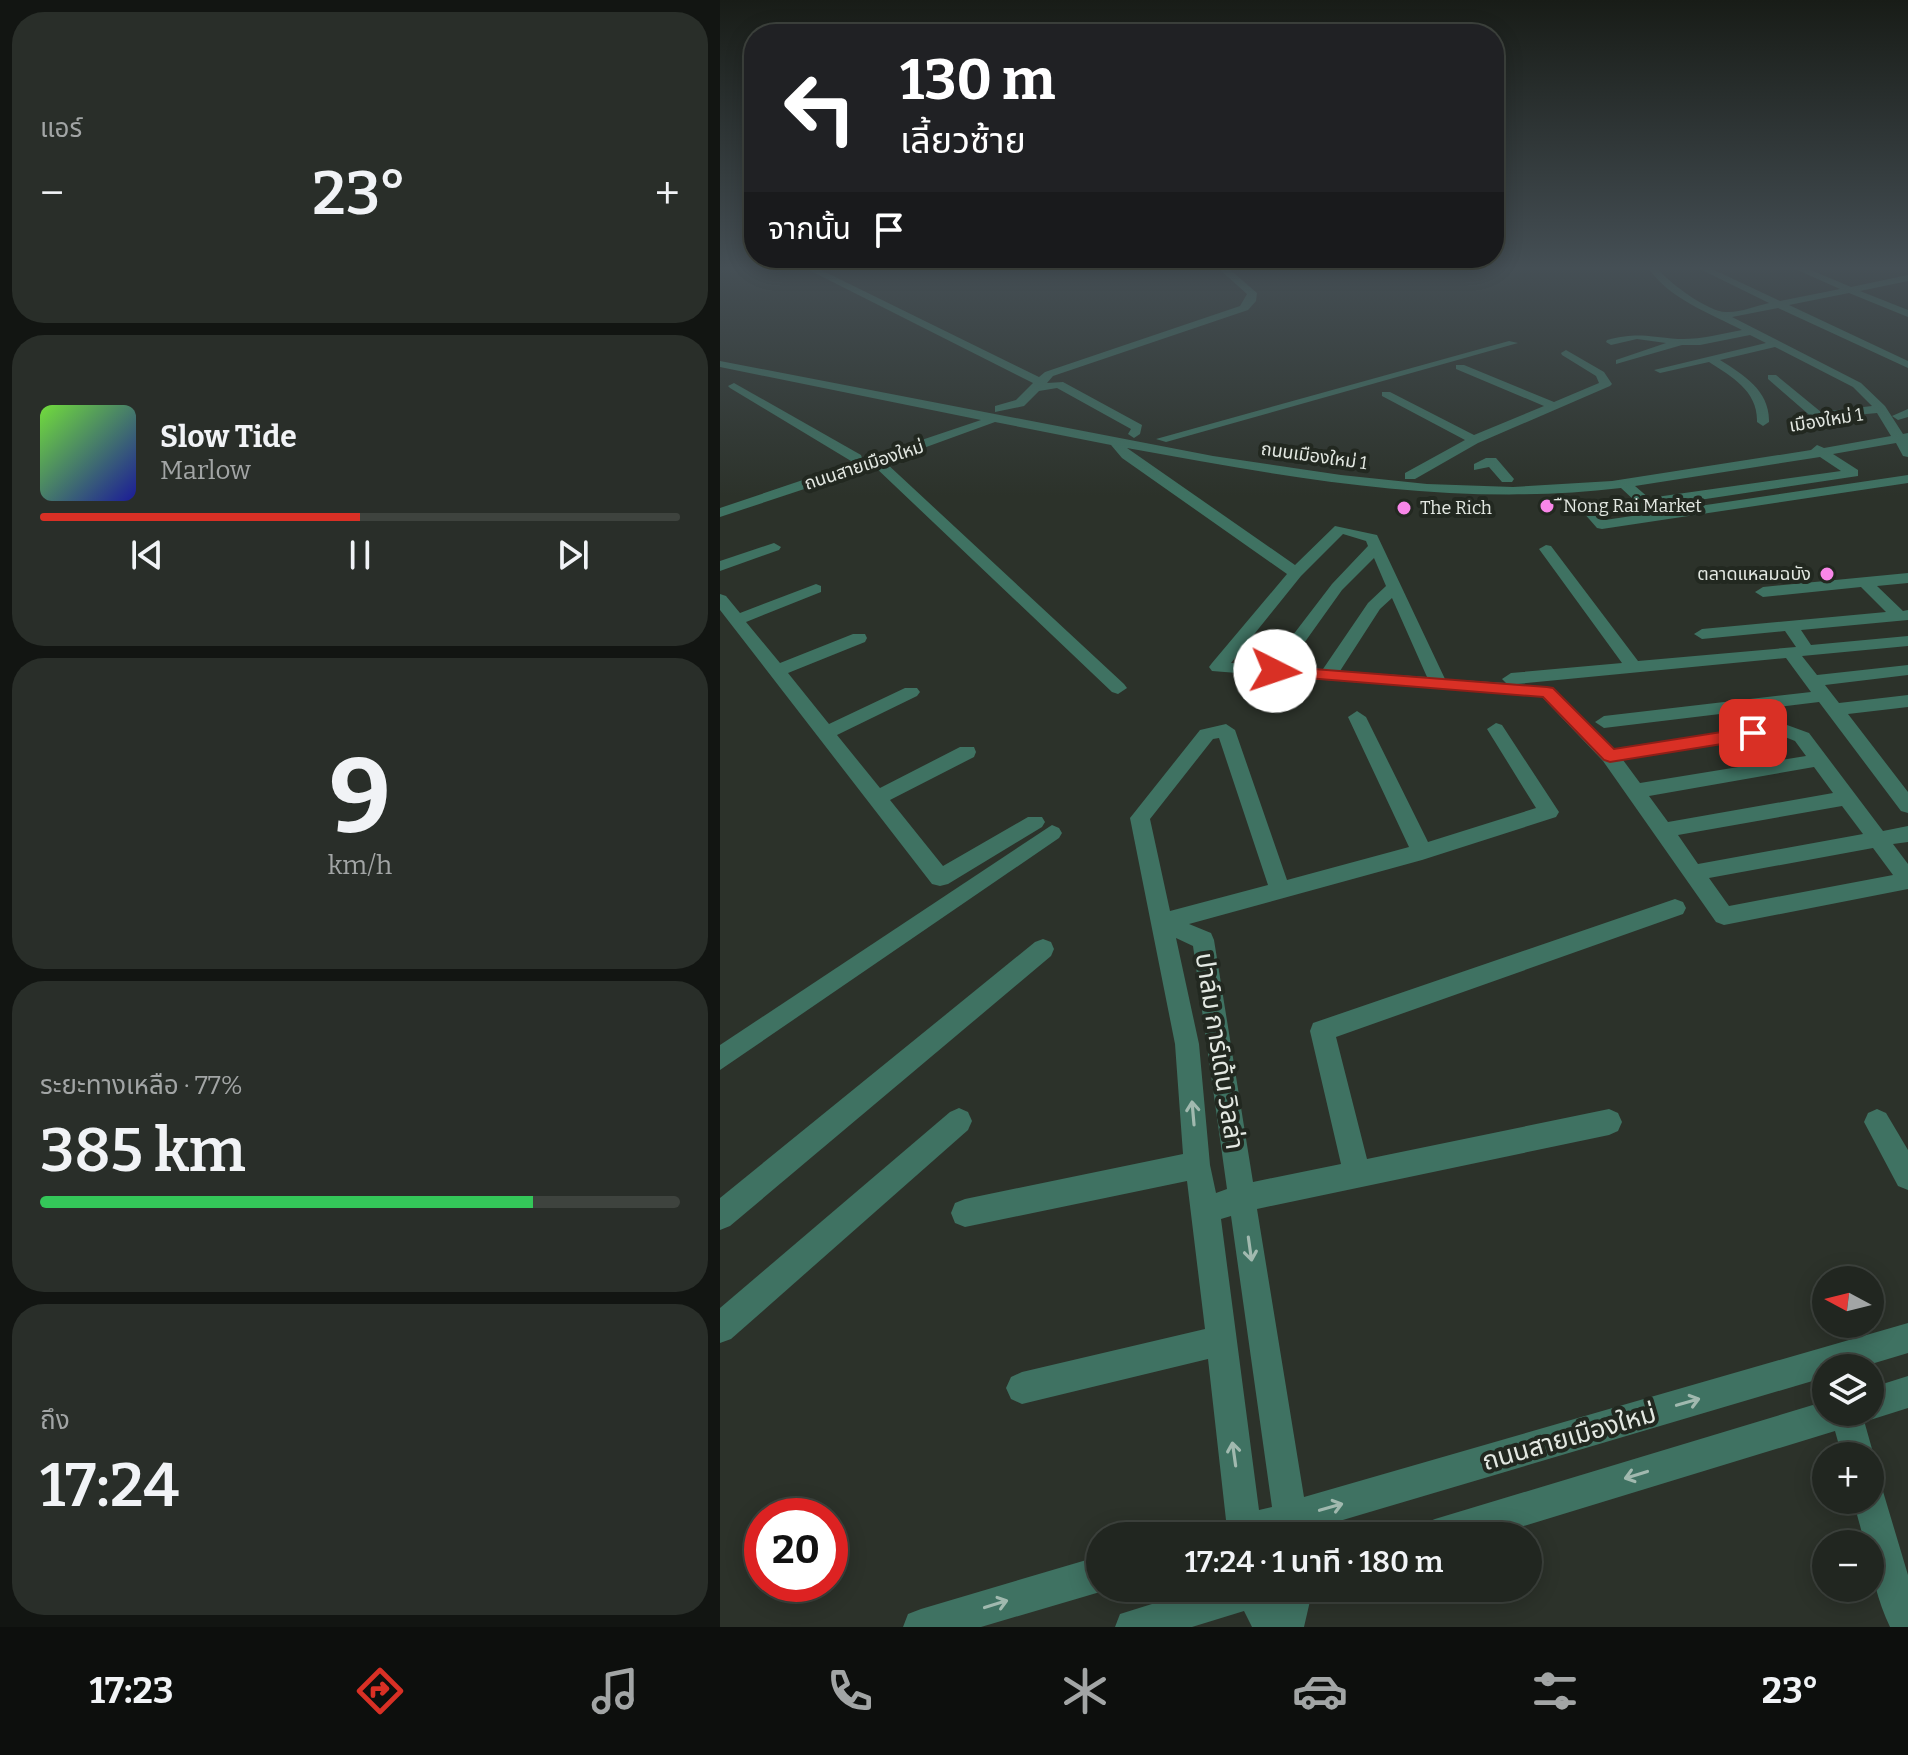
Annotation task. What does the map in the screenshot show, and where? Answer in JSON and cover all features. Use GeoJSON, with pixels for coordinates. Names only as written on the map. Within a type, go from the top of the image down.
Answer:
{"type":"FeatureCollection","features":[{"type":"Feature","properties":{"kind":"street"},"geometry":{"type":"LineString","coordinates":[[958,344],[1038,385],[1059,384],[1138,428],[1134,434]]}},
{"type":"Feature","properties":{"kind":"street"},"geometry":{"type":"LineString","coordinates":[[993,412],[1020,403],[1049,374],[1136,344]]}},
{"type":"Feature","properties":{"kind":"street"},"geometry":{"type":"LineString","coordinates":[[1162,439],[1510,344]]}},
{"type":"Feature","properties":{"kind":"street"},"geometry":{"type":"LineString","coordinates":[[1620,362],[1675,344]]}},
{"type":"Feature","properties":{"kind":"street"},"geometry":{"type":"LineString","coordinates":[[1660,370],[1774,344]]}},
{"type":"Feature","properties":{"kind":"street"},"geometry":{"type":"LineString","coordinates":[[1780,344],[1857,385],[1903,427]]}},
{"type":"Feature","properties":{"kind":"street"},"geometry":{"type":"LineString","coordinates":[[1789,344],[1871,383],[1903,427],[1908,453]]}},
{"type":"Feature","properties":{"kind":"street"},"geometry":{"type":"LineString","coordinates":[[1863,344],[1908,365]]}},
{"type":"Feature","properties":{"kind":"street"},"geometry":{"type":"LineString","coordinates":[[1410,476],[1474,440],[1606,384],[1600,374],[1566,353]]}},
{"type":"Feature","properties":{"kind":"street","name":"ถนนเมืองใหม่ 1"},"geometry":{"type":"LineString","coordinates":[[720,354],[993,412],[1115,442],[1285,472],[1444,489],[1553,490],[1625,484],[1821,452],[1903,427]]}},
{"type":"Feature","properties":{"kind":"street"},"geometry":{"type":"LineString","coordinates":[[1710,358],[1750,388],[1760,400],[1763,422]]}},
{"type":"Feature","properties":{"kind":"street","name":"ถนนเมืองใหม่ 1"},"geometry":{"type":"LineString","coordinates":[[720,364],[1292,461],[1410,476],[1507,479],[1615,472],[1753,450]]}},
{"type":"Feature","properties":{"kind":"street"},"geometry":{"type":"LineString","coordinates":[[1460,367],[1554,406]]}},
{"type":"Feature","properties":{"kind":"street"},"geometry":{"type":"LineString","coordinates":[[1772,377],[1818,416],[1881,409]]}},
{"type":"Feature","properties":{"kind":"street"},"geometry":{"type":"LineString","coordinates":[[734,386],[856,458]]}},
{"type":"Feature","properties":{"kind":"street"},"geometry":{"type":"LineString","coordinates":[[1386,394],[1474,440]]}},
{"type":"Feature","properties":{"kind":"street","name":"ถนนสายเมืองใหม่"},"geometry":{"type":"LineString","coordinates":[[726,504],[993,412]]}},
{"type":"Feature","properties":{"kind":"street","name":"ถนนสายเมืองใหม่"},"geometry":{"type":"LineString","coordinates":[[726,504],[876,461],[974,428],[993,412]]}},
{"type":"Feature","properties":{"kind":"street","name":"เมืองใหม่ 1"},"geometry":{"type":"LineString","coordinates":[[1753,450],[1903,427]]}},
{"type":"Feature","properties":{"kind":"street"},"geometry":{"type":"LineString","coordinates":[[1115,442],[1127,455],[1273,554],[1296,573]]}},
{"type":"Feature","properties":{"kind":"street"},"geometry":{"type":"LineString","coordinates":[[1807,442],[1853,473],[1590,512],[1602,525],[1908,479]]}},
{"type":"Feature","properties":{"kind":"street"},"geometry":{"type":"LineString","coordinates":[[876,461],[1118,688]]}},
{"type":"Feature","properties":{"kind":"street"},"geometry":{"type":"LineString","coordinates":[[1479,467],[1491,461],[1507,479]]}},
{"type":"Feature","properties":{"kind":"street"},"geometry":{"type":"LineString","coordinates":[[1625,484],[1646,503]]}},
{"type":"Feature","properties":{"kind":"street"},"geometry":{"type":"LineString","coordinates":[[1439,684],[1372,538],[1340,529],[1296,573],[1218,667],[1328,675],[1439,684],[1547,692],[1610,756],[1724,916],[1908,880],[1900,857],[1878,839],[1802,737],[1781,729],[1610,756]]}},
{"type":"Feature","properties":{"kind":"street"},"geometry":{"type":"LineString","coordinates":[[720,566],[774,547]]}},
{"type":"Feature","properties":{"kind":"street"},"geometry":{"type":"LineString","coordinates":[[1275,671],[1337,587],[1376,547]]}},
{"type":"Feature","properties":{"kind":"street"},"geometry":{"type":"LineString","coordinates":[[1546,549],[1635,669]]}},
{"type":"Feature","properties":{"kind":"street"},"geometry":{"type":"LineString","coordinates":[[1908,578],[1763,592],[1781,615],[1823,695],[1908,806]]}},
{"type":"Feature","properties":{"kind":"street"},"geometry":{"type":"LineString","coordinates":[[1866,583],[1903,616]]}},
{"type":"Feature","properties":{"kind":"street"},"geometry":{"type":"LineString","coordinates":[[1328,675],[1374,606],[1394,587]]}},
{"type":"Feature","properties":{"kind":"street"},"geometry":{"type":"LineString","coordinates":[[736,620],[816,589]]}},
{"type":"Feature","properties":{"kind":"street"},"geometry":{"type":"LineString","coordinates":[[720,599],[940,878],[1044,827],[720,1059]]}},
{"type":"Feature","properties":{"kind":"street"},"geometry":{"type":"LineString","coordinates":[[1702,634],[1781,615],[1903,616]]}},
{"type":"Feature","properties":{"kind":"street"},"geometry":{"type":"LineString","coordinates":[[777,671],[859,638]]}},
{"type":"Feature","properties":{"kind":"street"},"geometry":{"type":"LineString","coordinates":[[1479,681],[1635,669],[1908,641]]}},
{"type":"Feature","properties":{"kind":"street"},"geometry":{"type":"LineString","coordinates":[[1604,722],[1823,695],[1908,670]]}},
{"type":"Feature","properties":{"kind":"street"},"geometry":{"type":"LineString","coordinates":[[826,733],[911,692]]}},
{"type":"Feature","properties":{"kind":"street"},"geometry":{"type":"LineString","coordinates":[[1823,695],[1908,701]]}},
{"type":"Feature","properties":{"kind":"street"},"geometry":{"type":"LineString","coordinates":[[1357,717],[1422,852]]}},
{"type":"Feature","properties":{"kind":"street"},"geometry":{"type":"LineString","coordinates":[[1280,889],[1226,730],[1207,734],[1140,818],[1162,922],[1422,852],[1549,812],[1496,729]]}},
{"type":"Feature","properties":{"kind":"street"},"geometry":{"type":"LineString","coordinates":[[877,798],[967,752]]}},
{"type":"Feature","properties":{"kind":"street"},"geometry":{"type":"LineString","coordinates":[[1635,791],[1819,760]]}},
{"type":"Feature","properties":{"kind":"street"},"geometry":{"type":"LineString","coordinates":[[1663,830],[1848,798]]}},
{"type":"Feature","properties":{"kind":"street"},"geometry":{"type":"LineString","coordinates":[[1693,873],[1908,834]]}},
{"type":"Feature","properties":{"kind":"street"},"geometry":{"type":"LineString","coordinates":[[1357,1175],[1322,1031],[1675,908]]}},
{"type":"Feature","properties":{"kind":"street","name":"ปาล์ม การ์เด้น วิลล่า"},"geometry":{"type":"LineString","coordinates":[[1162,922],[1187,1044],[1197,1165],[1206,1210],[1239,1522]]}},
{"type":"Feature","properties":{"kind":"street","name":"ปาล์ม การ์เด้น วิลล่า"},"geometry":{"type":"LineString","coordinates":[[1162,922],[1203,940],[1291,1522]]}},
{"type":"Feature","properties":{"kind":"street"},"geometry":{"type":"LineString","coordinates":[[720,1216],[1043,949]]}},
{"type":"Feature","properties":{"kind":"street"},"geometry":{"type":"LineString","coordinates":[[720,1328],[959,1121]]}},
{"type":"Feature","properties":{"kind":"street"},"geometry":{"type":"LineString","coordinates":[[1206,1210],[1243,1198],[1609,1122]]}},
{"type":"Feature","properties":{"kind":"street"},"geometry":{"type":"LineString","coordinates":[[1877,1122],[1908,1176]]}},
{"type":"Feature","properties":{"kind":"street"},"geometry":{"type":"LineString","coordinates":[[965,1213],[1197,1165]]}},
{"type":"Feature","properties":{"kind":"street","name":"ถนนสายเมืองใหม่"},"geometry":{"type":"LineString","coordinates":[[1861,1354],[1908,1338]]}},
{"type":"Feature","properties":{"kind":"street"},"geometry":{"type":"LineString","coordinates":[[1022,1388],[1220,1341]]}},
{"type":"Feature","properties":{"kind":"street","name":"ถนนสายเมืองใหม่"},"geometry":{"type":"LineString","coordinates":[[1309,1522],[1812,1370]]}},
{"type":"Feature","properties":{"kind":"street"},"geometry":{"type":"LineString","coordinates":[[1884,1400],[1908,1392]]}},
{"type":"Feature","properties":{"kind":"street"},"geometry":{"type":"LineString","coordinates":[[1481,1522],[1812,1422]]}},
{"type":"Feature","properties":{"kind":"street"},"geometry":{"type":"LineString","coordinates":[[1874,1514],[1899,1606],[1908,1624]]}},
{"type":"Feature","properties":{"kind":"street"},"geometry":{"type":"LineString","coordinates":[[921,1627],[1086,1578]]}},
{"type":"Feature","properties":{"kind":"street"},"geometry":{"type":"LineString","coordinates":[[1133,1627],[1213,1602]]}},
{"type":"Feature","properties":{"kind":"street"},"geometry":{"type":"LineString","coordinates":[[1261,1602],[1272,1627]]}},
{"type":"Feature","properties":{"kind":"street"},"geometry":{"type":"LineString","coordinates":[[1286,1627],[1292,1602]]}},
{"type":"Feature","properties":{"kind":"place","name":"ืNong Rai Market"},"geometry":{"type":"Point","coordinates":[1547,506]}},
{"type":"Feature","properties":{"kind":"place","name":"The Rich"},"geometry":{"type":"Point","coordinates":[1404,508]}},
{"type":"Feature","properties":{"kind":"place","name":"ตลาดแหลมฉบัง"},"geometry":{"type":"Point","coordinates":[1827,574]}},
{"type":"Feature","properties":{"kind":"route"},"geometry":{"type":"LineString","coordinates":[[1275,671],[1547,692],[1610,756],[1753,733]]}}]}
